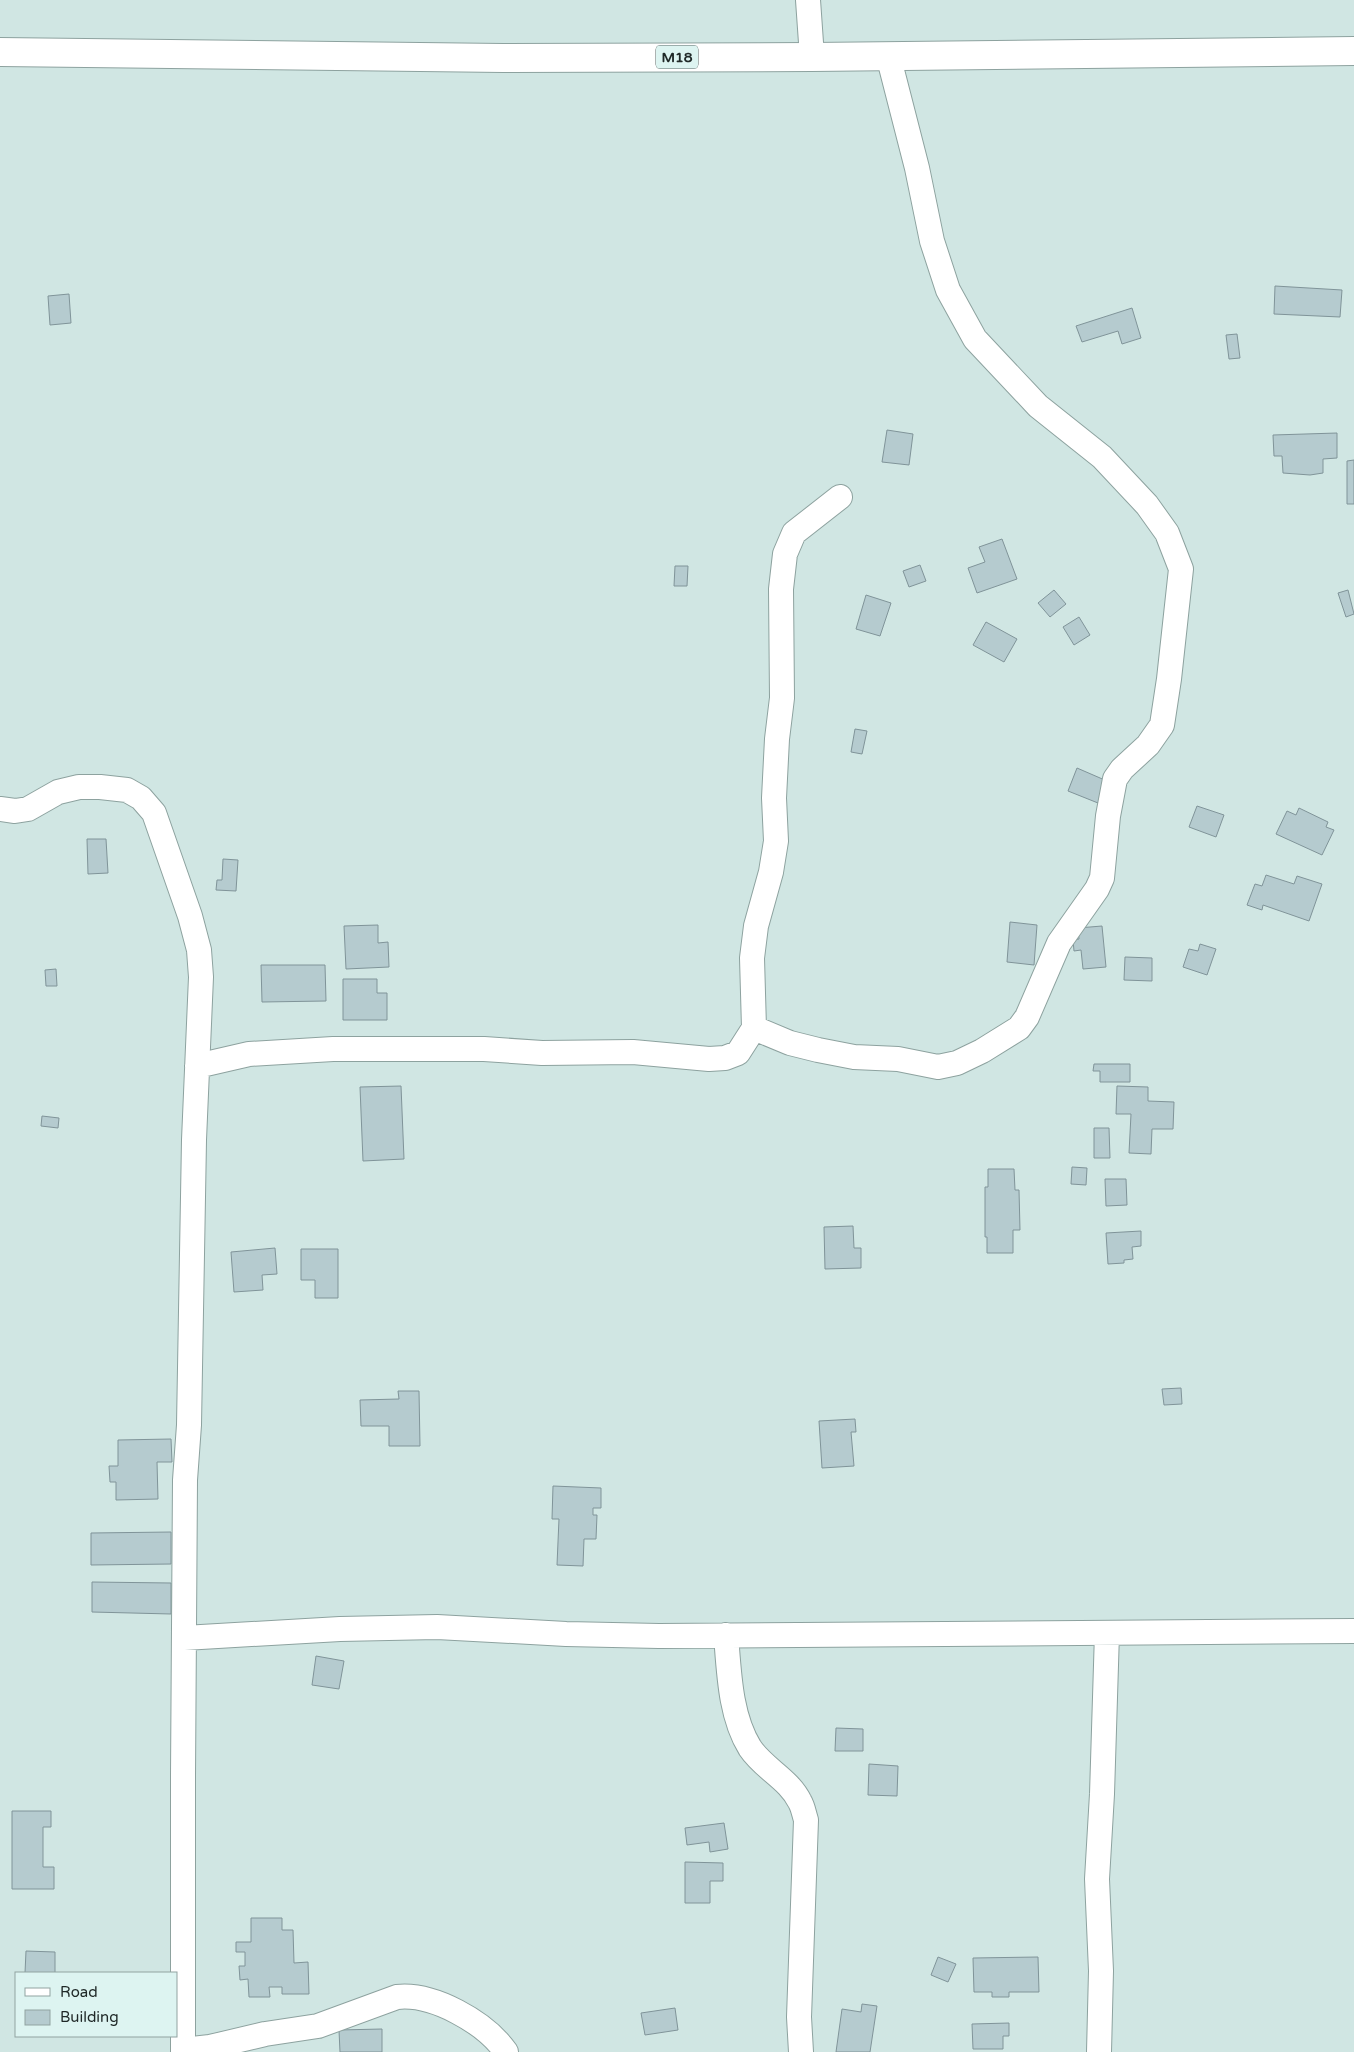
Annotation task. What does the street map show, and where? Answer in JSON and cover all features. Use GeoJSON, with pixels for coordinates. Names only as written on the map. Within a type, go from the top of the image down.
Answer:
{"type":"FeatureCollection","features":[{"type":"Feature","properties":{"kind":"main road","name":"M18"},"geometry":{"type":"LineString","coordinates":[[0,52],[503,58],[812,57],[1354,51]]}},
{"type":"Feature","properties":{"kind":"street"},"geometry":{"type":"LineString","coordinates":[[808,0],[812,57]]}},
{"type":"Feature","properties":{"kind":"street"},"geometry":{"type":"LineString","coordinates":[[754,1028],[790,1043],[818,1050],[854,1057],[898,1059],[938,1066],[957,1063],[982,1051],[1019,1028],[1028,1017],[1060,944],[1097,890],[1102,878],[1111,793],[1122,769],[1148,745],[1162,725],[1169,679],[1181,569],[1168,533],[1146,505],[1102,457],[1038,406],[975,339],[948,290],[935,250],[917,168],[888,55]]}},
{"type":"Feature","properties":{"kind":"street"},"geometry":{"type":"LineString","coordinates":[[197,1066],[249,1054],[333,1049],[484,1049],[542,1053],[633,1052],[717,1058],[725,1058],[738,1052],[754,1028],[752,958],[756,926],[771,872],[776,841],[774,798],[777,739],[782,698],[781,590],[785,554],[794,534],[840,497]]}},
{"type":"Feature","properties":{"kind":"street"},"geometry":{"type":"LineString","coordinates":[[0,810],[15,812],[28,809],[58,792],[79,787],[127,790],[142,798],[154,813],[190,916],[199,950],[201,977],[194,1140],[189,1425],[185,1480],[183,2051],[210,2048],[265,2034],[318,2026],[397,1996],[410,1995],[434,2002],[465,2016],[488,2033],[506,2052]]}},
{"type":"Feature","properties":{"kind":"street"},"geometry":{"type":"LineString","coordinates":[[184,1638],[340,1629],[437,1627],[566,1634],[726,1635],[1354,1631]]}},
{"type":"Feature","properties":{"kind":"street"},"geometry":{"type":"LineString","coordinates":[[1098,2052],[1101,1971],[1097,1879],[1104,1764],[1107,1633]]}},
{"type":"Feature","properties":{"kind":"street"},"geometry":{"type":"LineString","coordinates":[[726,1635],[730,1683],[742,1731],[750,1748],[762,1764],[792,1790],[800,1802],[806,1820],[799,2017],[801,2052]]}},
{"type":"Feature","properties":{"kind":"building"},"geometry":{"type":"Polygon","coordinates":[[[1275,286],[1342,290],[1340,317],[1274,314],[1275,286]]]}},
{"type":"Feature","properties":{"kind":"building"},"geometry":{"type":"Polygon","coordinates":[[[69,294],[71,323],[50,325],[48,296],[69,294]]]}},
{"type":"Feature","properties":{"kind":"building"},"geometry":{"type":"Polygon","coordinates":[[[1132,308],[1141,338],[1122,344],[1118,331],[1082,342],[1076,326],[1132,308]]]}},
{"type":"Feature","properties":{"kind":"building"},"geometry":{"type":"Polygon","coordinates":[[[1237,334],[1240,358],[1229,359],[1226,335],[1237,334]]]}},
{"type":"Feature","properties":{"kind":"building"},"geometry":{"type":"Polygon","coordinates":[[[887,430],[913,434],[909,465],[882,462],[887,430]]]}},
{"type":"Feature","properties":{"kind":"building"},"geometry":{"type":"Polygon","coordinates":[[[1337,433],[1337,458],[1323,459],[1323,473],[1310,475],[1283,473],[1282,456],[1274,456],[1273,435],[1337,433]]]}},
{"type":"Feature","properties":{"kind":"building"},"geometry":{"type":"Polygon","coordinates":[[[1354,460],[1354,504],[1347,504],[1347,461],[1354,460]]]}},
{"type":"Feature","properties":{"kind":"building"},"geometry":{"type":"Polygon","coordinates":[[[1002,539],[1017,579],[977,593],[968,568],[985,562],[979,547],[1002,539]]]}},
{"type":"Feature","properties":{"kind":"building"},"geometry":{"type":"Polygon","coordinates":[[[920,565],[926,581],[909,587],[903,571],[920,565]]]}},
{"type":"Feature","properties":{"kind":"building"},"geometry":{"type":"Polygon","coordinates":[[[675,566],[688,566],[687,586],[674,586],[675,566]]]}},
{"type":"Feature","properties":{"kind":"building"},"geometry":{"type":"Polygon","coordinates":[[[1054,590],[1066,604],[1050,617],[1038,603],[1054,590]]]}},
{"type":"Feature","properties":{"kind":"building"},"geometry":{"type":"Polygon","coordinates":[[[1348,590],[1354,614],[1346,617],[1338,593],[1348,590]]]}},
{"type":"Feature","properties":{"kind":"building"},"geometry":{"type":"Polygon","coordinates":[[[866,595],[891,603],[880,636],[856,629],[866,595]]]}},
{"type":"Feature","properties":{"kind":"building"},"geometry":{"type":"Polygon","coordinates":[[[1079,617],[1090,635],[1074,645],[1063,627],[1079,617]]]}},
{"type":"Feature","properties":{"kind":"building"},"geometry":{"type":"Polygon","coordinates":[[[986,622],[1017,639],[1004,662],[973,645],[986,622]]]}},
{"type":"Feature","properties":{"kind":"building"},"geometry":{"type":"Polygon","coordinates":[[[855,729],[867,731],[862,754],[851,752],[855,729]]]}},
{"type":"Feature","properties":{"kind":"building"},"geometry":{"type":"Polygon","coordinates":[[[1077,768],[1107,781],[1098,803],[1068,791],[1077,768]]]}},
{"type":"Feature","properties":{"kind":"building"},"geometry":{"type":"Polygon","coordinates":[[[1197,806],[1224,815],[1216,837],[1189,827],[1197,806]]]}},
{"type":"Feature","properties":{"kind":"building"},"geometry":{"type":"Polygon","coordinates":[[[1299,808],[1328,822],[1326,827],[1334,830],[1322,855],[1276,834],[1287,811],[1296,815],[1299,808]]]}},
{"type":"Feature","properties":{"kind":"building"},"geometry":{"type":"Polygon","coordinates":[[[87,839],[106,839],[108,873],[88,874],[87,839]]]}},
{"type":"Feature","properties":{"kind":"building"},"geometry":{"type":"Polygon","coordinates":[[[223,859],[238,860],[236,891],[216,890],[217,880],[222,880],[223,859]]]}},
{"type":"Feature","properties":{"kind":"building"},"geometry":{"type":"Polygon","coordinates":[[[1266,875],[1294,884],[1297,876],[1322,884],[1309,921],[1263,905],[1262,910],[1247,905],[1255,884],[1262,886],[1266,875]]]}},
{"type":"Feature","properties":{"kind":"building"},"geometry":{"type":"Polygon","coordinates":[[[1010,922],[1037,925],[1034,965],[1007,962],[1010,922]]]}},
{"type":"Feature","properties":{"kind":"building"},"geometry":{"type":"Polygon","coordinates":[[[378,925],[378,943],[388,942],[389,967],[346,969],[344,926],[378,925]]]}},
{"type":"Feature","properties":{"kind":"building"},"geometry":{"type":"Polygon","coordinates":[[[1102,926],[1106,967],[1083,969],[1081,950],[1074,951],[1073,940],[1079,939],[1078,928],[1102,926]]]}},
{"type":"Feature","properties":{"kind":"building"},"geometry":{"type":"Polygon","coordinates":[[[1200,944],[1216,949],[1207,975],[1183,967],[1189,949],[1198,951],[1200,944]]]}},
{"type":"Feature","properties":{"kind":"building"},"geometry":{"type":"Polygon","coordinates":[[[1125,957],[1152,958],[1152,981],[1124,980],[1125,957]]]}},
{"type":"Feature","properties":{"kind":"building"},"geometry":{"type":"Polygon","coordinates":[[[261,965],[325,965],[326,1001],[262,1002],[261,965]]]}},
{"type":"Feature","properties":{"kind":"building"},"geometry":{"type":"Polygon","coordinates":[[[56,969],[57,986],[46,986],[45,970],[56,969]]]}},
{"type":"Feature","properties":{"kind":"building"},"geometry":{"type":"Polygon","coordinates":[[[343,979],[377,979],[377,993],[387,993],[387,1020],[343,1020],[343,979]]]}},
{"type":"Feature","properties":{"kind":"building"},"geometry":{"type":"Polygon","coordinates":[[[1094,1064],[1130,1064],[1130,1082],[1100,1082],[1100,1071],[1093,1071],[1094,1064]]]}},
{"type":"Feature","properties":{"kind":"building"},"geometry":{"type":"Polygon","coordinates":[[[401,1086],[404,1159],[363,1161],[360,1087],[401,1086]]]}},
{"type":"Feature","properties":{"kind":"building"},"geometry":{"type":"Polygon","coordinates":[[[1117,1086],[1148,1087],[1148,1101],[1174,1102],[1173,1129],[1152,1129],[1151,1154],[1129,1153],[1131,1114],[1116,1114],[1117,1086]]]}},
{"type":"Feature","properties":{"kind":"building"},"geometry":{"type":"Polygon","coordinates":[[[42,1116],[59,1118],[58,1128],[41,1126],[42,1116]]]}},
{"type":"Feature","properties":{"kind":"building"},"geometry":{"type":"Polygon","coordinates":[[[1094,1128],[1109,1128],[1110,1158],[1094,1158],[1094,1128]]]}},
{"type":"Feature","properties":{"kind":"building"},"geometry":{"type":"Polygon","coordinates":[[[1072,1167],[1087,1168],[1086,1185],[1071,1184],[1072,1167]]]}},
{"type":"Feature","properties":{"kind":"building"},"geometry":{"type":"Polygon","coordinates":[[[988,1169],[1014,1169],[1015,1190],[1019,1190],[1020,1230],[1013,1230],[1013,1253],[987,1253],[987,1237],[985,1237],[985,1187],[988,1187],[988,1169]]]}},
{"type":"Feature","properties":{"kind":"building"},"geometry":{"type":"Polygon","coordinates":[[[1105,1179],[1126,1179],[1127,1205],[1106,1206],[1105,1179]]]}},
{"type":"Feature","properties":{"kind":"building"},"geometry":{"type":"Polygon","coordinates":[[[853,1226],[854,1248],[861,1248],[861,1268],[825,1269],[824,1227],[853,1226]]]}},
{"type":"Feature","properties":{"kind":"building"},"geometry":{"type":"Polygon","coordinates":[[[1141,1231],[1141,1246],[1132,1247],[1133,1259],[1124,1260],[1124,1263],[1108,1264],[1106,1233],[1141,1231]]]}},
{"type":"Feature","properties":{"kind":"building"},"geometry":{"type":"Polygon","coordinates":[[[275,1248],[277,1274],[262,1275],[263,1290],[234,1292],[231,1252],[275,1248]]]}},
{"type":"Feature","properties":{"kind":"building"},"geometry":{"type":"Polygon","coordinates":[[[301,1249],[338,1249],[338,1298],[315,1298],[315,1280],[301,1280],[301,1249]]]}},
{"type":"Feature","properties":{"kind":"building"},"geometry":{"type":"Polygon","coordinates":[[[1181,1388],[1182,1404],[1164,1405],[1162,1389],[1181,1388]]]}},
{"type":"Feature","properties":{"kind":"building"},"geometry":{"type":"Polygon","coordinates":[[[398,1391],[419,1391],[420,1446],[389,1446],[389,1426],[361,1426],[360,1400],[399,1399],[398,1391]]]}},
{"type":"Feature","properties":{"kind":"building"},"geometry":{"type":"Polygon","coordinates":[[[855,1419],[856,1432],[851,1432],[854,1466],[822,1468],[819,1421],[855,1419]]]}},
{"type":"Feature","properties":{"kind":"building"},"geometry":{"type":"Polygon","coordinates":[[[171,1439],[172,1462],[157,1462],[158,1499],[116,1500],[116,1482],[110,1482],[109,1466],[118,1466],[118,1440],[171,1439]]]}},
{"type":"Feature","properties":{"kind":"building"},"geometry":{"type":"Polygon","coordinates":[[[553,1486],[601,1488],[601,1508],[593,1508],[593,1515],[597,1515],[596,1539],[584,1539],[583,1566],[557,1565],[559,1519],[552,1519],[553,1486]]]}},
{"type":"Feature","properties":{"kind":"building"},"geometry":{"type":"Polygon","coordinates":[[[171,1532],[171,1564],[91,1565],[91,1533],[171,1532]]]}},
{"type":"Feature","properties":{"kind":"building"},"geometry":{"type":"Polygon","coordinates":[[[92,1582],[171,1583],[171,1614],[92,1612],[92,1582]]]}},
{"type":"Feature","properties":{"kind":"building"},"geometry":{"type":"Polygon","coordinates":[[[316,1656],[344,1661],[339,1689],[312,1685],[316,1656]]]}},
{"type":"Feature","properties":{"kind":"building"},"geometry":{"type":"Polygon","coordinates":[[[836,1728],[863,1729],[863,1751],[835,1751],[836,1728]]]}},
{"type":"Feature","properties":{"kind":"building"},"geometry":{"type":"Polygon","coordinates":[[[869,1764],[898,1766],[897,1796],[868,1795],[869,1764]]]}},
{"type":"Feature","properties":{"kind":"building"},"geometry":{"type":"Polygon","coordinates":[[[12,1811],[51,1811],[51,1827],[43,1827],[43,1867],[54,1867],[54,1889],[12,1889],[12,1811]]]}},
{"type":"Feature","properties":{"kind":"building"},"geometry":{"type":"Polygon","coordinates":[[[724,1823],[728,1849],[710,1852],[709,1842],[687,1845],[685,1828],[724,1823]]]}},
{"type":"Feature","properties":{"kind":"building"},"geometry":{"type":"Polygon","coordinates":[[[685,1862],[723,1863],[723,1881],[710,1881],[710,1903],[685,1903],[685,1862]]]}},
{"type":"Feature","properties":{"kind":"building"},"geometry":{"type":"Polygon","coordinates":[[[251,1918],[282,1918],[282,1930],[293,1930],[294,1963],[308,1962],[309,1994],[282,1994],[282,1987],[269,1987],[270,1997],[249,1997],[248,1979],[240,1980],[239,1966],[245,1966],[245,1952],[236,1952],[236,1942],[251,1942],[251,1918]]]}},
{"type":"Feature","properties":{"kind":"building"},"geometry":{"type":"Polygon","coordinates":[[[26,1951],[55,1952],[55,1972],[25,1972],[26,1951]]]}},
{"type":"Feature","properties":{"kind":"building"},"geometry":{"type":"Polygon","coordinates":[[[938,1957],[956,1964],[948,1982],[931,1975],[938,1957]]]}},
{"type":"Feature","properties":{"kind":"building"},"geometry":{"type":"Polygon","coordinates":[[[1038,1957],[1039,1992],[1009,1992],[1009,1997],[992,1997],[992,1992],[974,1992],[973,1958],[1038,1957]]]}},
{"type":"Feature","properties":{"kind":"building"},"geometry":{"type":"Polygon","coordinates":[[[862,2004],[877,2006],[870,2052],[836,2052],[842,2009],[861,2012],[862,2004]]]}},
{"type":"Feature","properties":{"kind":"building"},"geometry":{"type":"Polygon","coordinates":[[[675,2008],[678,2030],[645,2035],[641,2013],[675,2008]]]}},
{"type":"Feature","properties":{"kind":"building"},"geometry":{"type":"Polygon","coordinates":[[[1009,2023],[1009,2036],[1003,2036],[1003,2049],[973,2049],[972,2024],[1009,2023]]]}},
{"type":"Feature","properties":{"kind":"building"},"geometry":{"type":"Polygon","coordinates":[[[382,2029],[382,2052],[340,2052],[339,2030],[382,2029]]]}}]}
